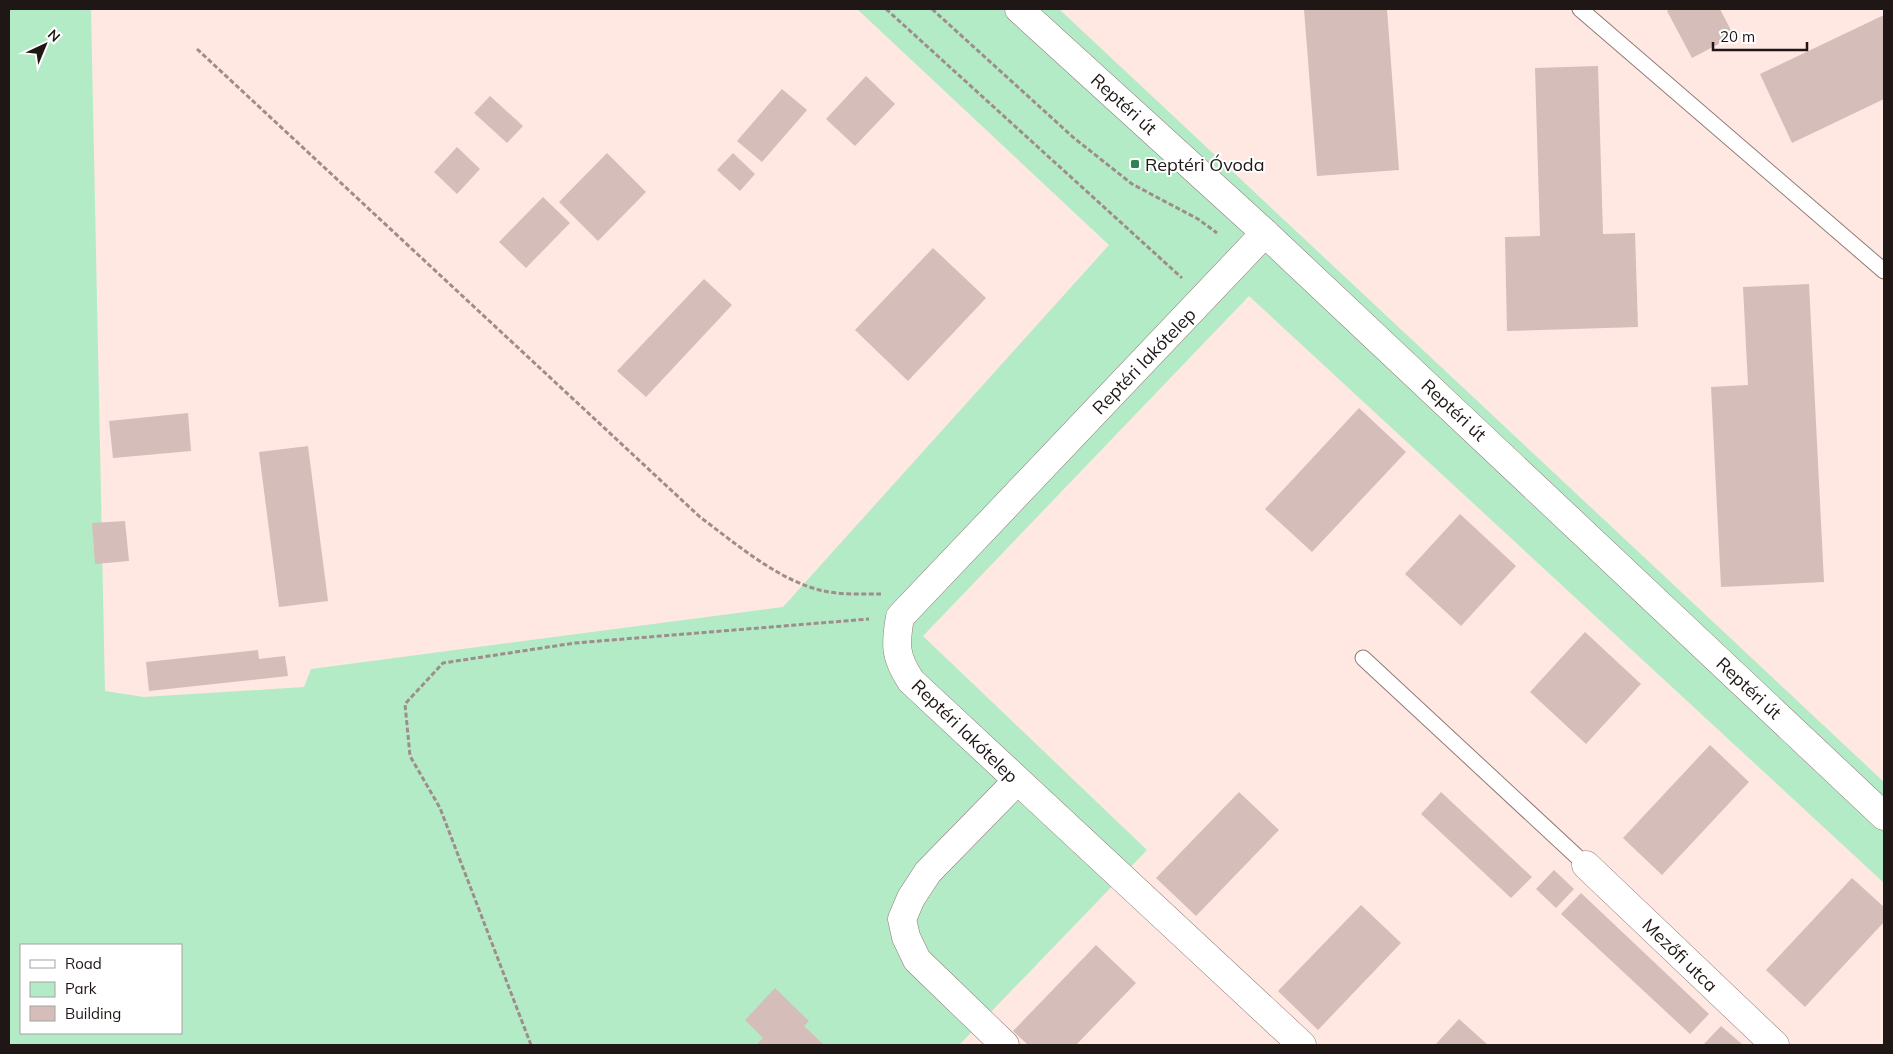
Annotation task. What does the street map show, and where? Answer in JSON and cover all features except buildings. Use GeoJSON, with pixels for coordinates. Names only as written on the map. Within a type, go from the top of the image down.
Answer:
{"type":"FeatureCollection","features":[{"type":"Feature","properties":{"kind":"street","name":"Reptéri út"},"geometry":{"type":"LineString","coordinates":[[1019,9],[1265,232],[1884,816]]}},
{"type":"Feature","properties":{"kind":"street","name":"Reptéri lakótelep"},"geometry":{"type":"LineString","coordinates":[[1265,232],[1204,299],[900,617],[896,644],[900,665],[911,681],[1302,1045]]}},
{"type":"Feature","properties":{"kind":"street"},"geometry":{"type":"LineString","coordinates":[[1005,1045],[917,960],[906,937],[902,919],[911,898],[928,872],[1017,781]]}},
{"type":"Feature","properties":{"kind":"street","name":"Mezőfi utca"},"geometry":{"type":"LineString","coordinates":[[1586,865],[1775,1045]]}},
{"type":"Feature","properties":{"kind":"lane"},"geometry":{"type":"LineString","coordinates":[[1580,9],[1884,271]]}},
{"type":"Feature","properties":{"kind":"lane"},"geometry":{"type":"LineString","coordinates":[[1363,658],[1586,865]]}},
{"type":"Feature","properties":{"kind":"path"},"geometry":{"type":"LineString","coordinates":[[886,9],[1204,299]]}},
{"type":"Feature","properties":{"kind":"path"},"geometry":{"type":"LineString","coordinates":[[932,9],[1074,138],[1132,184],[1198,219],[1245,254]]}},
{"type":"Feature","properties":{"kind":"path"},"geometry":{"type":"LineString","coordinates":[[197,49],[700,516],[761,561],[795,580],[823,591],[859,594],[921,594]]}},
{"type":"Feature","properties":{"kind":"path"},"geometry":{"type":"LineString","coordinates":[[531,1045],[440,808],[410,756],[405,704],[443,663],[575,643],[796,623],[900,617]]}},
{"type":"Feature","properties":{"kind":"green space"},"geometry":{"type":"Polygon","coordinates":[[[9,9],[91,9],[105,691],[144,697],[304,687],[311,669],[783,607],[1109,245],[857,9],[1059,9],[1884,782],[1884,883],[1249,296],[923,636],[1147,850],[959,1045],[9,1045],[9,9]]]}},
{"type":"Feature","properties":{"kind":"place","name":"Reptéri Óvoda"},"geometry":{"type":"Point","coordinates":[1135,164]}}]}
